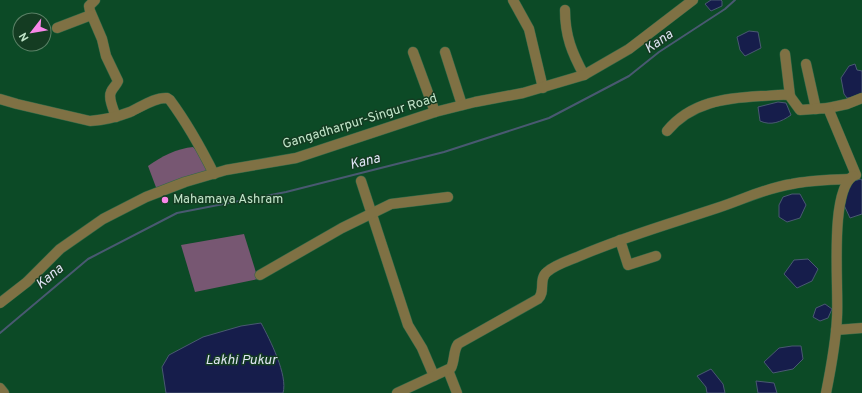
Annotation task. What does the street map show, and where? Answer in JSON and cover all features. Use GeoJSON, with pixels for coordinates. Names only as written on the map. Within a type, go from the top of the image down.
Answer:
{"type":"FeatureCollection","features":[{"type":"Feature","properties":{"kind":"street"},"geometry":{"type":"LineString","coordinates":[[95,0],[89,7],[91,15],[102,39],[106,56],[118,81],[117,85],[110,94],[116,117]]}},
{"type":"Feature","properties":{"kind":"street"},"geometry":{"type":"LineString","coordinates":[[513,0],[529,29],[543,88]]}},
{"type":"Feature","properties":{"kind":"street","name":"Gangadharpur-Singur Road"},"geometry":{"type":"LineString","coordinates":[[0,303],[27,282],[60,249],[103,220],[146,197],[185,182],[226,170],[296,158],[435,112],[543,88],[584,75],[629,49],[687,2]]}},
{"type":"Feature","properties":{"kind":"street"},"geometry":{"type":"LineString","coordinates":[[565,10],[565,23],[570,46],[584,75]]}},
{"type":"Feature","properties":{"kind":"street"},"geometry":{"type":"LineString","coordinates":[[57,28],[91,15]]}},
{"type":"Feature","properties":{"kind":"street"},"geometry":{"type":"LineString","coordinates":[[413,52],[435,112]]}},
{"type":"Feature","properties":{"kind":"street"},"geometry":{"type":"LineString","coordinates":[[445,52],[462,105]]}},
{"type":"Feature","properties":{"kind":"street"},"geometry":{"type":"LineString","coordinates":[[785,54],[790,96],[800,110],[828,108],[847,104],[862,98]]}},
{"type":"Feature","properties":{"kind":"street"},"geometry":{"type":"LineString","coordinates":[[806,64],[816,109]]}},
{"type":"Feature","properties":{"kind":"street"},"geometry":{"type":"LineString","coordinates":[[668,131],[689,112],[712,102],[747,97],[790,96]]}},
{"type":"Feature","properties":{"kind":"street"},"geometry":{"type":"LineString","coordinates":[[0,99],[90,121],[116,117],[158,99],[167,98],[173,104],[200,146],[214,174]]}},
{"type":"Feature","properties":{"kind":"street"},"geometry":{"type":"LineString","coordinates":[[828,108],[856,175]]}},
{"type":"Feature","properties":{"kind":"street"},"geometry":{"type":"LineString","coordinates":[[397,393],[448,370],[453,366],[455,349],[458,344],[540,298],[542,292],[542,279],[546,272],[557,266],[620,240],[717,208],[768,189],[856,175]]}},
{"type":"Feature","properties":{"kind":"street"},"geometry":{"type":"LineString","coordinates":[[826,393],[838,317],[839,205],[843,192],[856,175]]}},
{"type":"Feature","properties":{"kind":"street"},"geometry":{"type":"LineString","coordinates":[[361,181],[408,325],[422,348],[434,376]]}},
{"type":"Feature","properties":{"kind":"street"},"geometry":{"type":"LineString","coordinates":[[260,274],[342,228],[386,206],[397,202],[448,197]]}},
{"type":"Feature","properties":{"kind":"street"},"geometry":{"type":"LineString","coordinates":[[620,240],[628,265],[656,256]]}},
{"type":"Feature","properties":{"kind":"street"},"geometry":{"type":"LineString","coordinates":[[836,330],[862,328]]}},
{"type":"Feature","properties":{"kind":"street"},"geometry":{"type":"LineString","coordinates":[[448,370],[458,393]]}},
{"type":"Feature","properties":{"kind":"street"},"geometry":{"type":"LineString","coordinates":[[0,388],[4,393]]}},
{"type":"Feature","properties":{"kind":"shaded area"},"geometry":{"type":"Polygon","coordinates":[[[193,147],[205,160],[210,172],[157,190],[148,166],[169,154],[181,149],[193,147]]]}},
{"type":"Feature","properties":{"kind":"shaded area"},"geometry":{"type":"Polygon","coordinates":[[[244,234],[258,279],[195,292],[181,245],[244,234]]]}},
{"type":"Feature","properties":{"kind":"water"},"geometry":{"type":"Polygon","coordinates":[[[711,0],[721,0],[722,6],[711,11],[705,4],[711,0]]]}},
{"type":"Feature","properties":{"kind":"water"},"geometry":{"type":"Polygon","coordinates":[[[749,31],[758,32],[761,48],[745,56],[740,50],[737,37],[749,31]]]}},
{"type":"Feature","properties":{"kind":"water"},"geometry":{"type":"Polygon","coordinates":[[[855,64],[857,70],[862,71],[862,95],[859,97],[847,98],[844,94],[841,78],[849,66],[855,64]]]}},
{"type":"Feature","properties":{"kind":"water"},"geometry":{"type":"Polygon","coordinates":[[[778,102],[786,103],[791,115],[783,120],[772,123],[760,121],[758,107],[778,102]]]}},
{"type":"Feature","properties":{"kind":"water"},"geometry":{"type":"Polygon","coordinates":[[[861,179],[862,214],[850,218],[844,205],[849,182],[861,179]]]}},
{"type":"Feature","properties":{"kind":"water"},"geometry":{"type":"Polygon","coordinates":[[[792,194],[800,194],[806,205],[800,218],[787,222],[779,217],[779,205],[783,197],[792,194]]]}},
{"type":"Feature","properties":{"kind":"water"},"geometry":{"type":"Polygon","coordinates":[[[808,259],[818,269],[812,281],[797,288],[784,274],[794,260],[808,259]]]}},
{"type":"Feature","properties":{"kind":"water"},"geometry":{"type":"Polygon","coordinates":[[[825,304],[832,309],[828,318],[820,321],[813,317],[816,308],[825,304]]]}},
{"type":"Feature","properties":{"kind":"water","name":"Lakhi Pukur"},"geometry":{"type":"Polygon","coordinates":[[[261,323],[281,367],[284,386],[283,393],[166,393],[162,367],[169,355],[203,337],[241,326],[261,323]]]}},
{"type":"Feature","properties":{"kind":"water"},"geometry":{"type":"Polygon","coordinates":[[[801,346],[803,359],[793,369],[773,373],[764,362],[779,348],[801,346]]]}},
{"type":"Feature","properties":{"kind":"water"},"geometry":{"type":"Polygon","coordinates":[[[711,369],[723,384],[725,393],[707,393],[706,387],[697,376],[711,369]]]}},
{"type":"Feature","properties":{"kind":"water"},"geometry":{"type":"Polygon","coordinates":[[[756,381],[774,383],[777,393],[758,393],[756,381]]]}},
{"type":"Feature","properties":{"kind":"waterway","name":"Kana"},"geometry":{"type":"LineString","coordinates":[[0,333],[88,259],[177,213],[286,192],[444,152],[549,118],[629,76],[659,52],[725,9],[735,0]]}},
{"type":"Feature","properties":{"kind":"place","name":"Mahamaya Ashram"},"geometry":{"type":"Point","coordinates":[165,200]}}]}
